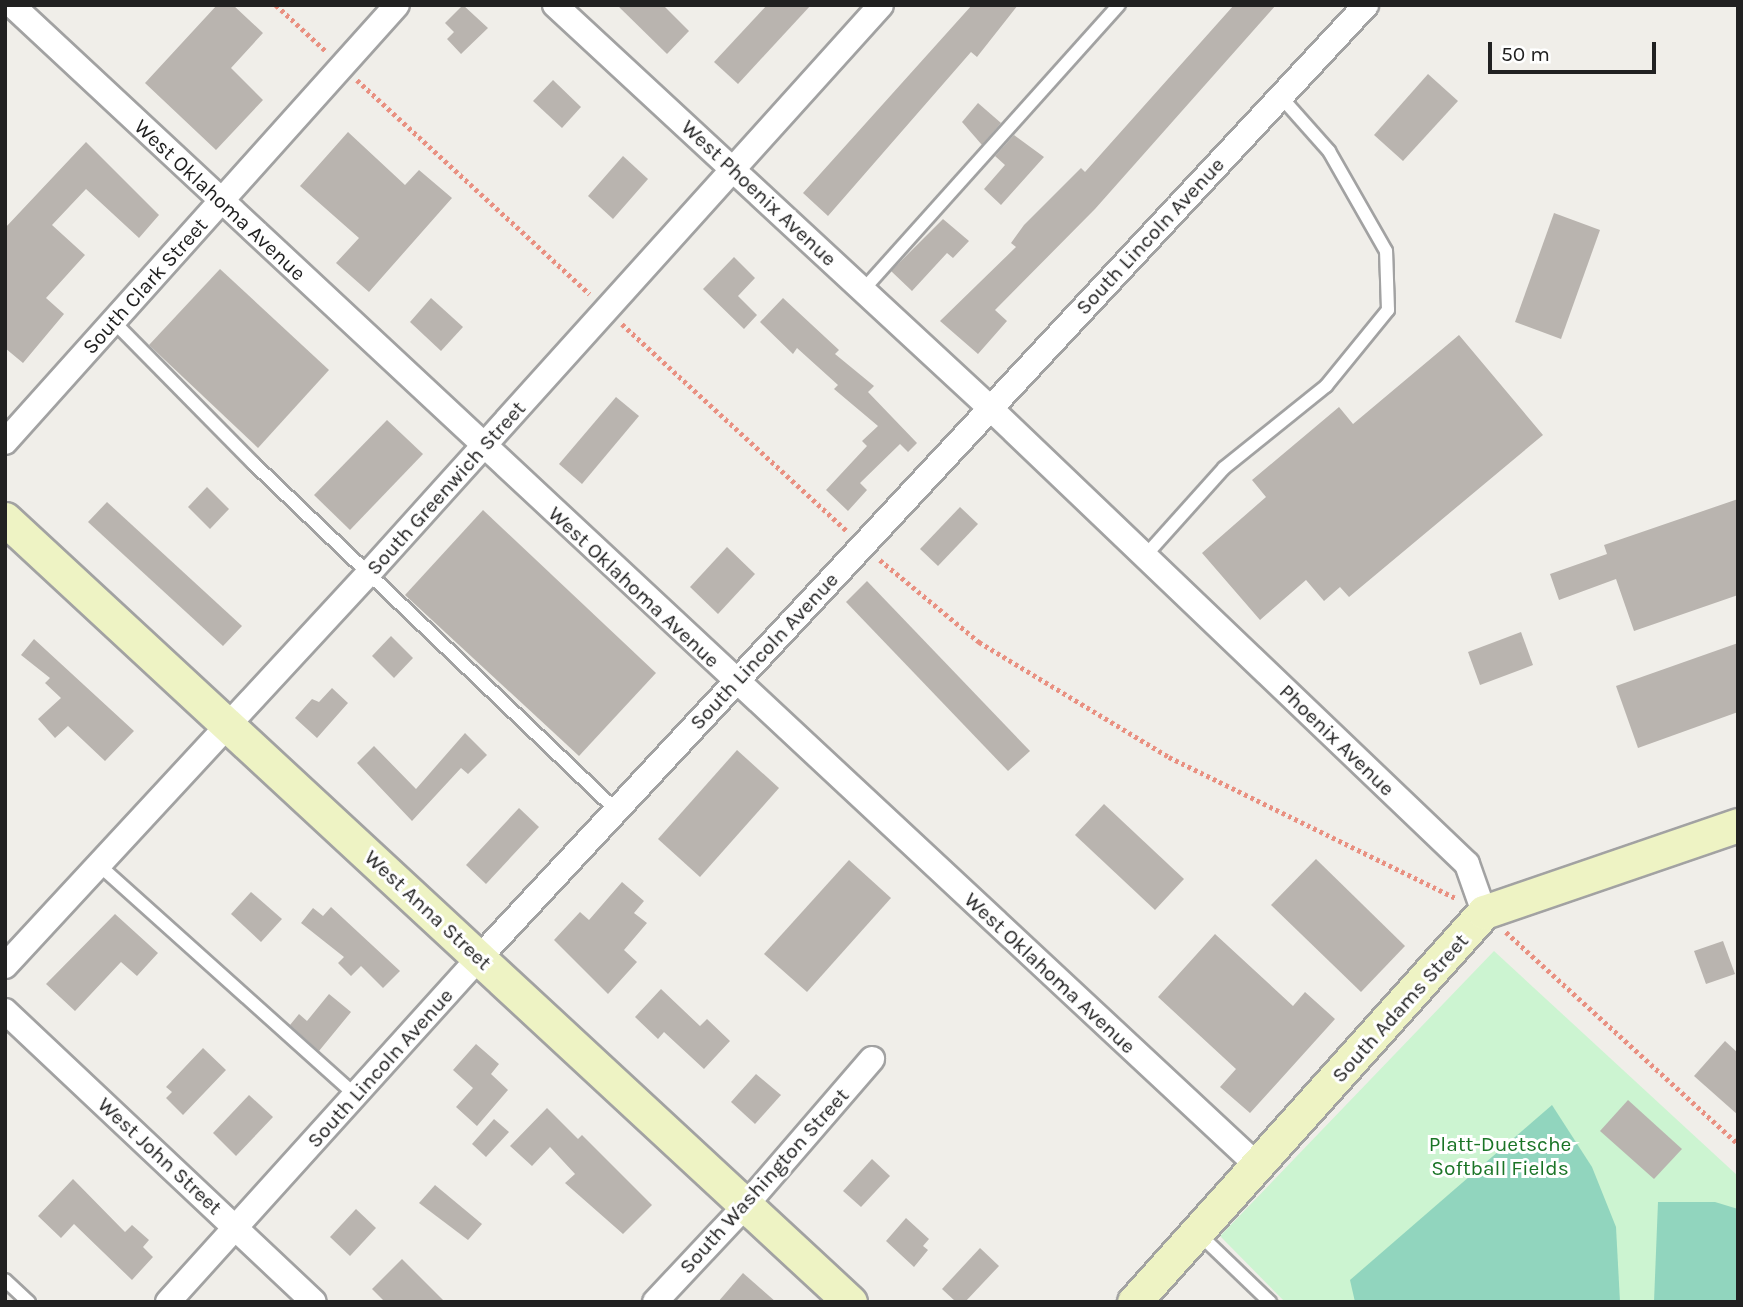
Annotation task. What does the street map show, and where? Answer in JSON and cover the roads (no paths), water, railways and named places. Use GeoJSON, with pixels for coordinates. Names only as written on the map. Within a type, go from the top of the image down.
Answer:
{"type":"FeatureCollection","features":[{"type":"Feature","properties":{"kind":"main road","name":"West Anna Street"},"geometry":{"type":"LineString","coordinates":[[5,519],[850,1302]]}},
{"type":"Feature","properties":{"kind":"main road","name":"South Adams Street"},"geometry":{"type":"LineString","coordinates":[[1134,1302],[1259,1167],[1485,912],[1738,825]]}},
{"type":"Feature","properties":{"kind":"street","name":"West Oklahoma Avenue"},"geometry":{"type":"LineString","coordinates":[[12,5],[483,447],[1259,1167]]}},
{"type":"Feature","properties":{"kind":"street","name":"South Clark Street"},"geometry":{"type":"LineString","coordinates":[[5,442],[397,5]]}},
{"type":"Feature","properties":{"kind":"street","name":"West Phoenix Avenue"},"geometry":{"type":"LineString","coordinates":[[555,5],[989,407]]}},
{"type":"Feature","properties":{"kind":"street","name":"South Greenwich Street"},"geometry":{"type":"LineString","coordinates":[[5,966],[368,574],[881,5]]}},
{"type":"Feature","properties":{"kind":"street","name":"South Lincoln Avenue"},"geometry":{"type":"LineString","coordinates":[[168,1302],[616,810],[1366,5]]}},
{"type":"Feature","properties":{"kind":"street","name":"Phoenix Avenue"},"geometry":{"type":"LineString","coordinates":[[989,407],[1467,864],[1485,912]]}},
{"type":"Feature","properties":{"kind":"street","name":"West John Street"},"geometry":{"type":"LineString","coordinates":[[5,1011],[314,1302]]}},
{"type":"Feature","properties":{"kind":"street","name":"South Washington Street"},"geometry":{"type":"LineString","coordinates":[[655,1302],[746,1205],[872,1059]]}},
{"type":"Feature","properties":{"kind":"lane"},"geometry":{"type":"LineString","coordinates":[[863,290],[1119,5]]}},
{"type":"Feature","properties":{"kind":"lane"},"geometry":{"type":"LineString","coordinates":[[1145,556],[1224,468],[1326,386],[1388,310],[1386,251],[1329,151],[1281,97]]}},
{"type":"Feature","properties":{"kind":"lane"},"geometry":{"type":"LineString","coordinates":[[113,321],[368,574],[616,810]]}},
{"type":"Feature","properties":{"kind":"lane"},"geometry":{"type":"LineString","coordinates":[[99,865],[355,1095]]}},
{"type":"Feature","properties":{"kind":"lane"},"geometry":{"type":"LineString","coordinates":[[1198,1232],[1270,1302]]}},
{"type":"Feature","properties":{"kind":"lane"},"geometry":{"type":"LineString","coordinates":[[5,1280],[29,1302]]}},
{"type":"Feature","properties":{"kind":"park label","name":"Platt-Duetsche Softball Fields"},"geometry":{"type":"Point","coordinates":[1500,1156]}}]}
